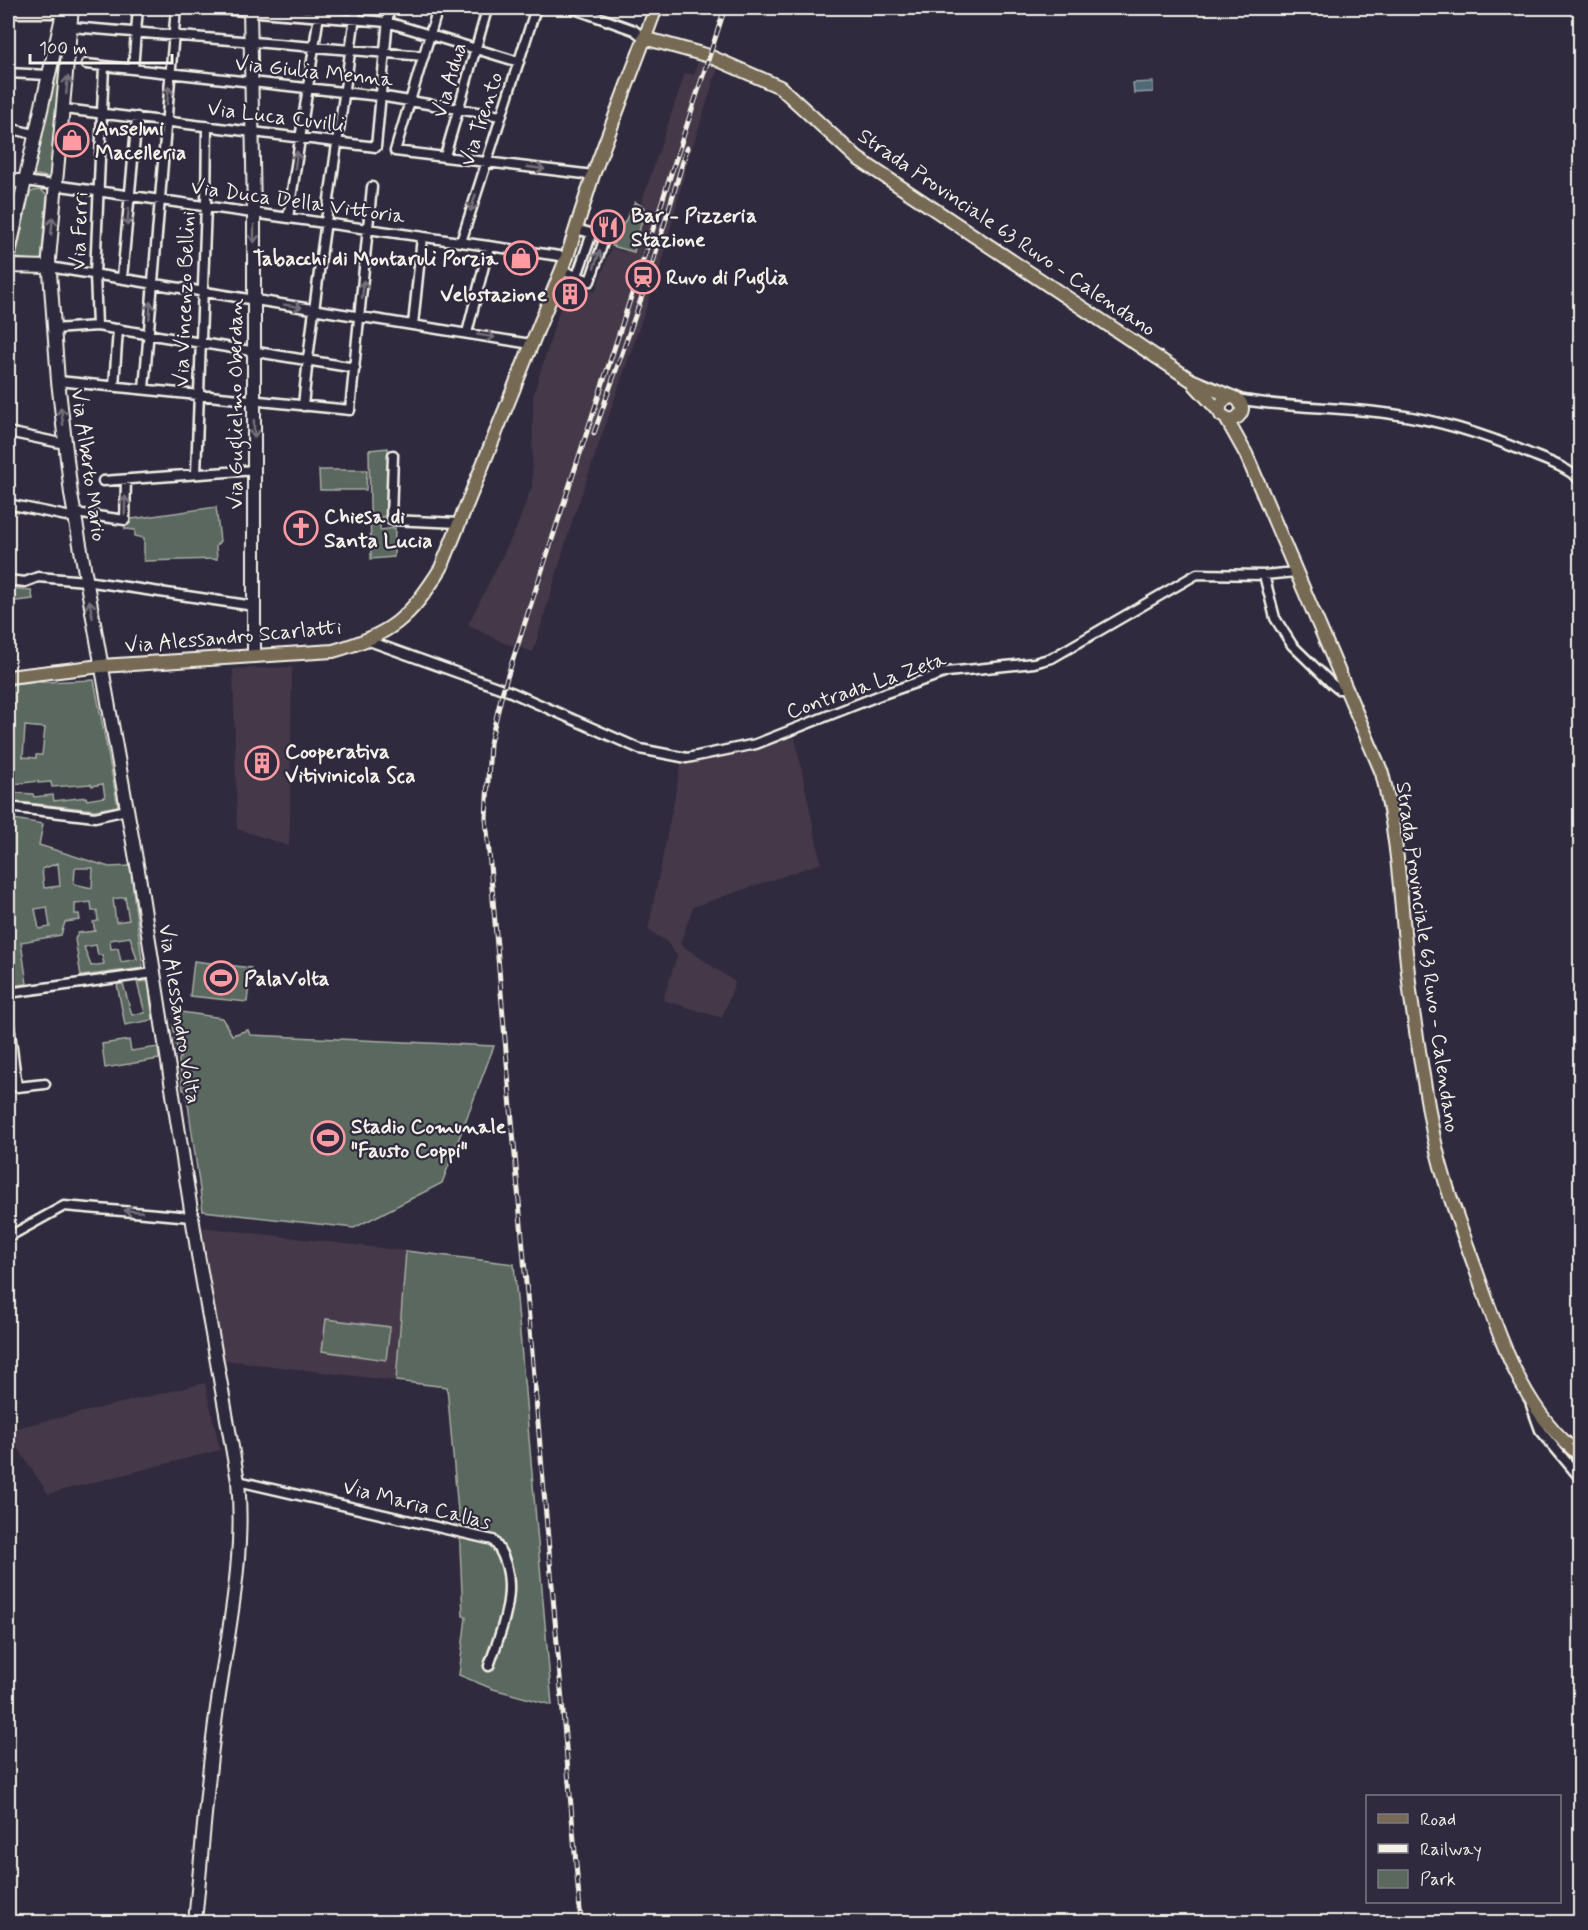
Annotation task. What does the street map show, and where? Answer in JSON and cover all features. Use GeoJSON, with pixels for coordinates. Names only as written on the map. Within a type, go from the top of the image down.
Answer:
{"type":"FeatureCollection","features":[{"type":"Feature","properties":{"kind":"main road","name":"Via Alessandro Scarlatti"},"geometry":{"type":"LineString","coordinates":[[8,677],[101,666],[333,651],[369,641],[399,622],[421,600],[441,568],[567,257],[593,175],[656,8]]}},
{"type":"Feature","properties":{"kind":"main road","name":"Strada Provinciale 63 Ruvo - Calendano"},"geometry":{"type":"LineString","coordinates":[[644,38],[709,56],[780,87],[857,158],[1191,380]]}},
{"type":"Feature","properties":{"kind":"main road"},"geometry":{"type":"LineString","coordinates":[[1191,380],[1233,398],[1241,405],[1231,415]]}},
{"type":"Feature","properties":{"kind":"main road"},"geometry":{"type":"LineString","coordinates":[[1191,380],[1231,415]]}},
{"type":"Feature","properties":{"kind":"main road"},"geometry":{"type":"LineString","coordinates":[[1231,415],[1222,401],[1233,398]]}},
{"type":"Feature","properties":{"kind":"main road","name":"Strada Provinciale 63 Ruvo - Calendano"},"geometry":{"type":"LineString","coordinates":[[1231,415],[1382,773],[1390,805],[1411,998],[1440,1162],[1502,1342],[1530,1399],[1562,1441],[1581,1455]]}},
{"type":"Feature","properties":{"kind":"street"},"geometry":{"type":"LineString","coordinates":[[133,69],[138,8]]}},
{"type":"Feature","properties":{"kind":"street"},"geometry":{"type":"LineString","coordinates":[[144,389],[176,8]]}},
{"type":"Feature","properties":{"kind":"street"},"geometry":{"type":"LineString","coordinates":[[207,8],[319,12],[354,20],[387,22],[429,37],[519,62]]}},
{"type":"Feature","properties":{"kind":"street"},"geometry":{"type":"LineString","coordinates":[[303,406],[312,309],[327,224],[336,141],[356,8]]}},
{"type":"Feature","properties":{"kind":"street"},"geometry":{"type":"LineString","coordinates":[[379,96],[388,8]]}},
{"type":"Feature","properties":{"kind":"street"},"geometry":{"type":"LineString","coordinates":[[438,8],[395,151],[593,175]]}},
{"type":"Feature","properties":{"kind":"street","name":"Via Trento"},"geometry":{"type":"LineString","coordinates":[[461,243],[536,8]]}},
{"type":"Feature","properties":{"kind":"street"},"geometry":{"type":"LineString","coordinates":[[572,8],[588,10],[634,30],[644,38]]}},
{"type":"Feature","properties":{"kind":"street","name":"Via Guglielmo Oberdan"},"geometry":{"type":"LineString","coordinates":[[250,9],[254,213],[254,656]]}},
{"type":"Feature","properties":{"kind":"street"},"geometry":{"type":"LineString","coordinates":[[288,218],[319,12]]}},
{"type":"Feature","properties":{"kind":"street"},"geometry":{"type":"LineString","coordinates":[[8,13],[67,16],[136,33],[173,37],[350,48],[424,56]]}},
{"type":"Feature","properties":{"kind":"street","name":"Via Adua"},"geometry":{"type":"LineString","coordinates":[[445,156],[486,13]]}},
{"type":"Feature","properties":{"kind":"street"},"geometry":{"type":"LineString","coordinates":[[8,256],[48,75],[67,16]]}},
{"type":"Feature","properties":{"kind":"street","name":"Via Alberto Mario"},"geometry":{"type":"LineString","coordinates":[[67,16],[64,109],[49,267],[65,444],[101,666]]}},
{"type":"Feature","properties":{"kind":"street","name":"Via Giulia Menna"},"geometry":{"type":"LineString","coordinates":[[86,64],[412,100],[501,116]]}},
{"type":"Feature","properties":{"kind":"street","name":"Via Ferri"},"geometry":{"type":"LineString","coordinates":[[98,326],[95,274],[104,66]]}},
{"type":"Feature","properties":{"kind":"street"},"geometry":{"type":"LineString","coordinates":[[8,73],[48,75]]}},
{"type":"Feature","properties":{"kind":"street","name":"Via Luca Cuvilli"},"geometry":{"type":"LineString","coordinates":[[64,109],[376,147],[379,96]]}},
{"type":"Feature","properties":{"kind":"street"},"geometry":{"type":"LineString","coordinates":[[122,278],[136,117]]}},
{"type":"Feature","properties":{"kind":"street","name":"Via Vincenzo Bellini"},"geometry":{"type":"LineString","coordinates":[[196,474],[207,126]]}},
{"type":"Feature","properties":{"kind":"street"},"geometry":{"type":"LineString","coordinates":[[8,128],[34,134]]}},
{"type":"Feature","properties":{"kind":"street"},"geometry":{"type":"LineString","coordinates":[[8,181],[25,181]]}},
{"type":"Feature","properties":{"kind":"street","name":"Via Duca Della Vittoria"},"geometry":{"type":"LineString","coordinates":[[25,181],[567,257]]}},
{"type":"Feature","properties":{"kind":"street"},"geometry":{"type":"LineString","coordinates":[[58,381],[350,410],[372,187]]}},
{"type":"Feature","properties":{"kind":"street"},"geometry":{"type":"LineString","coordinates":[[561,270],[590,281],[605,237],[576,229]]}},
{"type":"Feature","properties":{"kind":"street"},"geometry":{"type":"LineString","coordinates":[[577,276],[592,233]]}},
{"type":"Feature","properties":{"kind":"street"},"geometry":{"type":"LineString","coordinates":[[413,325],[422,237]]}},
{"type":"Feature","properties":{"kind":"street"},"geometry":{"type":"LineString","coordinates":[[467,333],[489,246]]}},
{"type":"Feature","properties":{"kind":"street"},"geometry":{"type":"LineString","coordinates":[[8,266],[49,267],[531,344]]}},
{"type":"Feature","properties":{"kind":"street"},"geometry":{"type":"LineString","coordinates":[[54,329],[98,326],[355,368]]}},
{"type":"Feature","properties":{"kind":"street"},"geometry":{"type":"LineString","coordinates":[[114,386],[118,329]]}},
{"type":"Feature","properties":{"kind":"street"},"geometry":{"type":"LineString","coordinates":[[1233,398],[1266,404],[1392,414],[1491,438],[1578,478],[1581,466]]}},
{"type":"Feature","properties":{"kind":"street"},"geometry":{"type":"LineString","coordinates":[[1231,415],[1266,404]]}},
{"type":"Feature","properties":{"kind":"street"},"geometry":{"type":"LineString","coordinates":[[8,432],[65,444]]}},
{"type":"Feature","properties":{"kind":"street"},"geometry":{"type":"LineString","coordinates":[[393,455],[391,520],[459,523]]}},
{"type":"Feature","properties":{"kind":"street"},"geometry":{"type":"LineString","coordinates":[[103,481],[255,470]]}},
{"type":"Feature","properties":{"kind":"street"},"geometry":{"type":"LineString","coordinates":[[8,504],[75,516],[125,520],[126,480]]}},
{"type":"Feature","properties":{"kind":"street","name":"Contrada La Zeta"},"geometry":{"type":"LineString","coordinates":[[369,641],[511,692],[640,749],[687,758],[756,744],[883,694],[947,672],[1034,663],[1052,658],[1197,574],[1264,575],[1296,572]]}},
{"type":"Feature","properties":{"kind":"street"},"geometry":{"type":"LineString","coordinates":[[1264,575],[1275,618],[1292,645],[1338,689],[1346,689]]}},
{"type":"Feature","properties":{"kind":"street"},"geometry":{"type":"LineString","coordinates":[[8,580],[25,582],[38,577],[86,581],[254,606]]}},
{"type":"Feature","properties":{"kind":"street","name":"Via Alessandro Volta"},"geometry":{"type":"LineString","coordinates":[[101,666],[154,973],[216,1368],[238,1481],[241,1524],[238,1566],[207,1777],[195,1923]]}},
{"type":"Feature","properties":{"kind":"street"},"geometry":{"type":"LineString","coordinates":[[8,807],[95,818],[127,810]]}},
{"type":"Feature","properties":{"kind":"street"},"geometry":{"type":"LineString","coordinates":[[8,993],[154,973]]}},
{"type":"Feature","properties":{"kind":"street"},"geometry":{"type":"LineString","coordinates":[[8,1017],[17,1087],[45,1084]]}},
{"type":"Feature","properties":{"kind":"street"},"geometry":{"type":"LineString","coordinates":[[8,1237],[64,1206],[191,1217]]}},
{"type":"Feature","properties":{"kind":"street"},"geometry":{"type":"LineString","coordinates":[[1530,1399],[1540,1430],[1580,1475]]}},
{"type":"Feature","properties":{"kind":"street","name":"Via Maria Callas"},"geometry":{"type":"LineString","coordinates":[[238,1481],[493,1539],[506,1563],[510,1581],[510,1600],[489,1666]]}},
{"type":"Feature","properties":{"kind":"shaded area"},"geometry":{"type":"Polygon","coordinates":[[[698,61],[718,68],[686,167],[663,259],[573,519],[533,652],[504,643],[468,625],[516,529],[532,486],[533,396],[568,282],[595,292],[611,248],[625,252],[685,73],[694,75],[698,61]]]}},
{"type":"Feature","properties":{"kind":"shaded area","name":"Cooperativa Vitivinicola Sca"},"geometry":{"type":"Polygon","coordinates":[[[292,667],[289,846],[237,829],[233,669],[292,667]]]}},
{"type":"Feature","properties":{"kind":"shaded area"},"geometry":{"type":"Polygon","coordinates":[[[795,738],[821,863],[693,907],[680,944],[735,982],[722,1018],[663,1000],[677,956],[666,941],[648,930],[682,760],[795,738]]]}},
{"type":"Feature","properties":{"kind":"shaded area"},"geometry":{"type":"Polygon","coordinates":[[[202,1227],[406,1251],[396,1381],[223,1360],[202,1227]]]}},
{"type":"Feature","properties":{"kind":"shaded area"},"geometry":{"type":"Polygon","coordinates":[[[205,1383],[220,1450],[48,1494],[8,1433],[8,1430],[205,1383]]]}},
{"type":"Feature","properties":{"kind":"green space"},"geometry":{"type":"Polygon","coordinates":[[[65,22],[52,178],[32,174],[65,22]]]}},
{"type":"Feature","properties":{"kind":"green space"},"geometry":{"type":"Polygon","coordinates":[[[41,190],[47,195],[41,261],[16,258],[29,194],[41,190]]]}},
{"type":"Feature","properties":{"kind":"green space"},"geometry":{"type":"Polygon","coordinates":[[[635,202],[645,208],[634,252],[612,246],[635,202]]]}},
{"type":"Feature","properties":{"kind":"green space"},"geometry":{"type":"Polygon","coordinates":[[[388,448],[387,516],[381,517],[380,530],[395,528],[394,557],[371,559],[369,450],[388,448]]]}},
{"type":"Feature","properties":{"kind":"green space"},"geometry":{"type":"Polygon","coordinates":[[[319,470],[367,470],[366,490],[320,490],[319,470]]]}},
{"type":"Feature","properties":{"kind":"green space"},"geometry":{"type":"Polygon","coordinates":[[[216,507],[220,541],[216,546],[217,559],[144,561],[144,538],[135,536],[135,530],[125,529],[125,520],[216,507]]]}},
{"type":"Feature","properties":{"kind":"green space"},"geometry":{"type":"Polygon","coordinates":[[[8,588],[31,590],[33,599],[8,602],[8,588]]]}},
{"type":"Feature","properties":{"kind":"green space"},"geometry":{"type":"Polygon","coordinates":[[[94,680],[118,806],[95,810],[8,801],[8,686],[19,683],[94,680]],[[25,726],[23,757],[36,758],[36,755],[42,755],[45,728],[25,726]],[[38,781],[15,784],[16,793],[33,794],[34,797],[53,795],[54,801],[105,797],[103,784],[52,787],[51,782],[38,783],[38,781]]]}},
{"type":"Feature","properties":{"kind":"green space"},"geometry":{"type":"Polygon","coordinates":[[[8,818],[43,824],[39,845],[109,867],[130,866],[143,968],[81,976],[75,939],[78,933],[95,931],[93,922],[98,921],[97,911],[92,911],[91,902],[75,904],[75,914],[79,914],[80,920],[65,922],[61,935],[21,942],[27,984],[8,986],[8,818]],[[58,863],[42,869],[44,888],[60,886],[58,863]],[[75,868],[74,884],[92,888],[93,868],[75,868]],[[125,897],[113,899],[116,922],[129,920],[125,897]],[[47,907],[35,909],[39,929],[50,927],[47,907]],[[130,937],[110,940],[111,949],[118,948],[121,962],[137,959],[130,937]],[[96,945],[84,947],[91,966],[104,964],[102,955],[98,955],[96,945]]]}},
{"type":"Feature","properties":{"kind":"green space","name":"PalaVolta"},"geometry":{"type":"Polygon","coordinates":[[[194,961],[251,968],[247,1002],[190,996],[194,961]]]}},
{"type":"Feature","properties":{"kind":"green space"},"geometry":{"type":"Polygon","coordinates":[[[148,981],[153,1020],[125,1025],[117,984],[123,984],[132,1015],[145,1013],[137,982],[148,981]]]}},
{"type":"Feature","properties":{"kind":"green space","name":"Stadio Comunale \"Fausto Coppi\""},"geometry":{"type":"Polygon","coordinates":[[[174,1011],[222,1018],[232,1035],[248,1030],[250,1035],[494,1046],[442,1183],[354,1228],[203,1211],[186,1090],[183,1090],[179,1060],[181,1055],[178,1055],[173,1025],[176,1024],[174,1011]]]}},
{"type":"Feature","properties":{"kind":"green space"},"geometry":{"type":"Polygon","coordinates":[[[129,1040],[131,1051],[158,1047],[159,1059],[105,1068],[102,1044],[129,1040]]]}},
{"type":"Feature","properties":{"kind":"green space"},"geometry":{"type":"Polygon","coordinates":[[[406,1251],[514,1264],[552,1705],[493,1689],[459,1675],[466,1617],[463,1616],[459,1523],[447,1387],[396,1381],[406,1251]]]}},
{"type":"Feature","properties":{"kind":"green space"},"geometry":{"type":"Polygon","coordinates":[[[326,1319],[390,1327],[386,1360],[322,1351],[326,1319]]]}},
{"type":"Feature","properties":{"kind":"water"},"geometry":{"type":"Polygon","coordinates":[[[1153,82],[1153,92],[1134,93],[1133,83],[1153,82]]]}},
{"type":"Feature","properties":{"kind":"railway"},"geometry":{"type":"LineString","coordinates":[[581,1922],[486,818],[490,743],[503,690],[725,8]]}},
{"type":"Feature","properties":{"kind":"railway"},"geometry":{"type":"LineString","coordinates":[[594,433],[648,279],[687,148]]}},
{"type":"Feature","properties":{"kind":"place","name":"Anselmi Macelleria"},"geometry":{"type":"Point","coordinates":[72,140]}},
{"type":"Feature","properties":{"kind":"place","name":"Bar - Pizzeria Stazione"},"geometry":{"type":"Point","coordinates":[608,227]}},
{"type":"Feature","properties":{"kind":"place","name":"Tabacchi di Montaruli Porzia"},"geometry":{"type":"Point","coordinates":[521,258]}},
{"type":"Feature","properties":{"kind":"place","name":"Ruvo di Puglia"},"geometry":{"type":"Point","coordinates":[643,277]}},
{"type":"Feature","properties":{"kind":"place","name":"Velostazione"},"geometry":{"type":"Point","coordinates":[570,294]}},
{"type":"Feature","properties":{"kind":"place","name":"Chiesa di Santa Lucia"},"geometry":{"type":"Point","coordinates":[301,528]}},
{"type":"Feature","properties":{"kind":"place","name":"Cooperativa Vitivinicola Sca"},"geometry":{"type":"Point","coordinates":[262,763]}},
{"type":"Feature","properties":{"kind":"place","name":"PalaVolta"},"geometry":{"type":"Point","coordinates":[221,978]}},
{"type":"Feature","properties":{"kind":"place","name":"Stadio Comunale \"Fausto Coppi\""},"geometry":{"type":"Point","coordinates":[328,1138]}}]}
